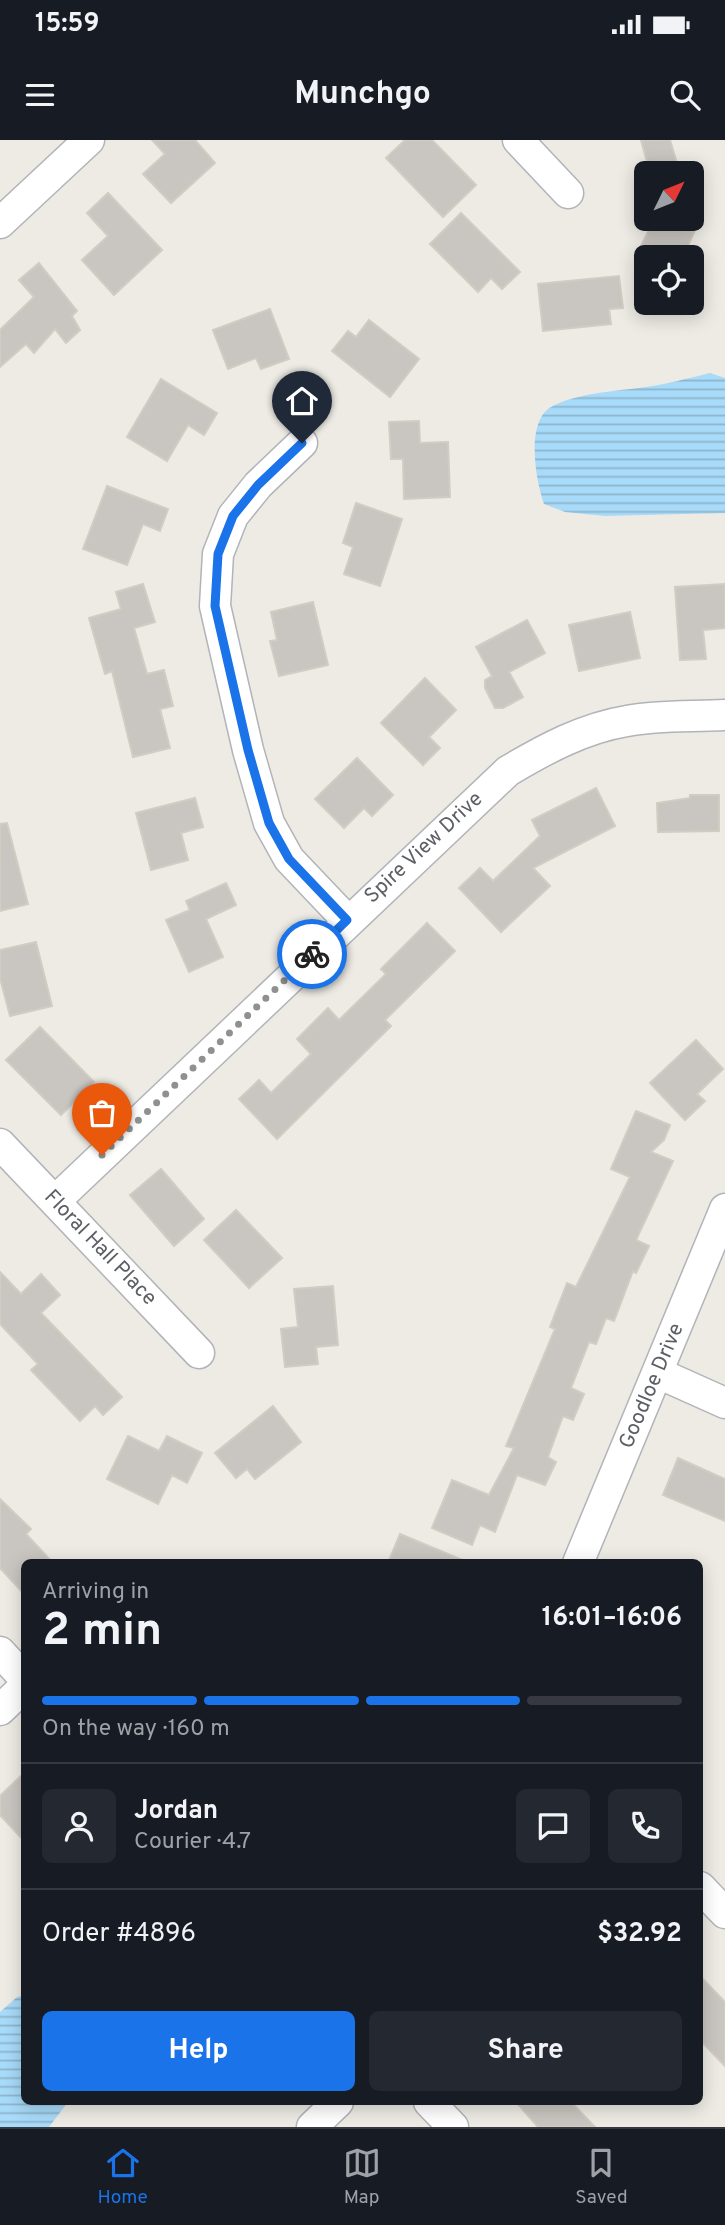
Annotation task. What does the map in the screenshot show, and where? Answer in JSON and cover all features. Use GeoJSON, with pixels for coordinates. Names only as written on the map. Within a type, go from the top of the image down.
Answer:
{"type":"FeatureCollection","features":[{"type":"Feature","properties":{"kind":"street"},"geometry":{"type":"LineString","coordinates":[[0,223],[89,140]]}},
{"type":"Feature","properties":{"kind":"street"},"geometry":{"type":"LineString","coordinates":[[517,140],[568,193]]}},
{"type":"Feature","properties":{"kind":"street"},"geometry":{"type":"LineString","coordinates":[[302,443],[258,485],[233,516],[218,554],[215,606],[251,762],[269,823],[289,859],[347,920]]}},
{"type":"Feature","properties":{"kind":"street","name":"Spire View Drive"},"geometry":{"type":"LineString","coordinates":[[55,1201],[485,791],[535,755],[574,736],[610,724],[629,720],[725,715]]}},
{"type":"Feature","properties":{"kind":"street","name":"Floral Hall Place"},"geometry":{"type":"LineString","coordinates":[[0,1144],[199,1353]]}},
{"type":"Feature","properties":{"kind":"street","name":"Goodloe Drive"},"geometry":{"type":"LineString","coordinates":[[580,1559],[725,1209]]}},
{"type":"Feature","properties":{"kind":"street"},"geometry":{"type":"LineString","coordinates":[[658,1373],[725,1402]]}},
{"type":"Feature","properties":{"kind":"street"},"geometry":{"type":"LineString","coordinates":[[0,1652],[21,1675]]}},
{"type":"Feature","properties":{"kind":"street"},"geometry":{"type":"LineString","coordinates":[[0,1710],[21,1690]]}},
{"type":"Feature","properties":{"kind":"street"},"geometry":{"type":"LineString","coordinates":[[703,1890],[725,1913]]}},
{"type":"Feature","properties":{"kind":"street"},"geometry":{"type":"LineString","coordinates":[[312,2127],[335,2105]]}},
{"type":"Feature","properties":{"kind":"street"},"geometry":{"type":"LineString","coordinates":[[432,2105],[453,2127]]}},
{"type":"Feature","properties":{"kind":"water"},"geometry":{"type":"Polygon","coordinates":[[[710,373],[725,378],[725,513],[605,516],[565,512],[544,504],[536,468],[535,438],[543,415],[551,407],[585,396],[654,386],[710,373]]]}},
{"type":"Feature","properties":{"kind":"water"},"geometry":{"type":"Polygon","coordinates":[[[21,1996],[21,2105],[66,2105],[49,2127],[0,2127],[0,2012],[21,1996]]]}},
{"type":"Feature","properties":{"kind":"building"},"geometry":{"type":"Polygon","coordinates":[[[152,140],[195,140],[215,163],[171,203],[143,174],[165,154],[152,140]]]}},
{"type":"Feature","properties":{"kind":"building"},"geometry":{"type":"Polygon","coordinates":[[[405,140],[432,140],[476,185],[443,217],[386,158],[405,140]]]}},
{"type":"Feature","properties":{"kind":"building"},"geometry":{"type":"Polygon","coordinates":[[[641,140],[670,140],[676,161],[647,161],[641,140]]]}},
{"type":"Feature","properties":{"kind":"building"},"geometry":{"type":"Polygon","coordinates":[[[108,193],[162,250],[114,295],[82,260],[108,236],[87,213],[108,193]]]}},
{"type":"Feature","properties":{"kind":"building"},"geometry":{"type":"Polygon","coordinates":[[[461,213],[520,272],[502,289],[491,278],[478,292],[430,244],[461,213]]]}},
{"type":"Feature","properties":{"kind":"building"},"geometry":{"type":"Polygon","coordinates":[[[648,231],[695,231],[688,245],[642,245],[648,231]]]}},
{"type":"Feature","properties":{"kind":"building"},"geometry":{"type":"Polygon","coordinates":[[[39,263],[77,311],[72,316],[80,330],[66,343],[55,329],[34,353],[26,344],[0,367],[0,330],[34,297],[19,280],[39,263]]]}},
{"type":"Feature","properties":{"kind":"building"},"geometry":{"type":"Polygon","coordinates":[[[619,276],[623,308],[609,309],[611,324],[543,331],[538,284],[619,276]]]}},
{"type":"Feature","properties":{"kind":"building"},"geometry":{"type":"Polygon","coordinates":[[[270,309],[289,359],[261,369],[256,358],[228,369],[213,330],[270,309]]]}},
{"type":"Feature","properties":{"kind":"building"},"geometry":{"type":"Polygon","coordinates":[[[369,320],[419,359],[390,397],[332,351],[348,331],[356,337],[369,320]]]}},
{"type":"Feature","properties":{"kind":"building"},"geometry":{"type":"Polygon","coordinates":[[[161,379],[217,413],[204,435],[188,425],[167,461],[127,437],[161,379]]]}},
{"type":"Feature","properties":{"kind":"building"},"geometry":{"type":"Polygon","coordinates":[[[419,421],[420,443],[448,442],[450,497],[404,499],[403,459],[391,459],[389,422],[419,421]]]}},
{"type":"Feature","properties":{"kind":"building"},"geometry":{"type":"Polygon","coordinates":[[[107,486],[168,509],[160,531],[143,524],[127,565],[83,549],[107,486]]]}},
{"type":"Feature","properties":{"kind":"building"},"geometry":{"type":"Polygon","coordinates":[[[356,503],[402,519],[380,586],[344,574],[353,547],[343,543],[356,503]]]}},
{"type":"Feature","properties":{"kind":"building"},"geometry":{"type":"Polygon","coordinates":[[[143,584],[155,622],[134,628],[147,674],[164,670],[173,706],[160,709],[170,748],[133,757],[112,671],[105,674],[89,618],[121,609],[116,592],[143,584]]]}},
{"type":"Feature","properties":{"kind":"building"},"geometry":{"type":"Polygon","coordinates":[[[725,584],[725,628],[703,630],[706,659],[680,660],[675,587],[725,584]]]}},
{"type":"Feature","properties":{"kind":"building"},"geometry":{"type":"Polygon","coordinates":[[[313,602],[328,665],[279,676],[270,641],[277,640],[271,612],[313,602]]]}},
{"type":"Feature","properties":{"kind":"building"},"geometry":{"type":"Polygon","coordinates":[[[630,612],[640,658],[579,671],[569,625],[630,612]]]}},
{"type":"Feature","properties":{"kind":"building"},"geometry":{"type":"Polygon","coordinates":[[[527,620],[545,653],[509,672],[523,697],[503,708],[495,708],[485,688],[485,680],[492,676],[476,647],[527,620]]]}},
{"type":"Feature","properties":{"kind":"building"},"geometry":{"type":"Polygon","coordinates":[[[425,678],[456,710],[429,737],[440,748],[423,765],[381,723],[425,678]]]}},
{"type":"Feature","properties":{"kind":"building"},"geometry":{"type":"Polygon","coordinates":[[[357,758],[393,795],[372,816],[364,808],[344,828],[315,799],[357,758]]]}},
{"type":"Feature","properties":{"kind":"building"},"geometry":{"type":"Polygon","coordinates":[[[596,788],[615,826],[533,868],[550,886],[501,932],[459,888],[480,868],[493,881],[540,836],[532,820],[596,788]]]}},
{"type":"Feature","properties":{"kind":"building"},"geometry":{"type":"Polygon","coordinates":[[[690,795],[719,795],[719,831],[658,832],[657,803],[690,798],[690,795]]]}},
{"type":"Feature","properties":{"kind":"building"},"geometry":{"type":"Polygon","coordinates":[[[195,798],[203,827],[181,833],[188,860],[151,870],[136,813],[195,798]]]}},
{"type":"Feature","properties":{"kind":"building"},"geometry":{"type":"Polygon","coordinates":[[[7,823],[28,904],[0,911],[0,824],[7,823]]]}},
{"type":"Feature","properties":{"kind":"building"},"geometry":{"type":"Polygon","coordinates":[[[226,883],[236,905],[206,919],[223,957],[189,972],[166,920],[190,910],[186,901],[226,883]]]}},
{"type":"Feature","properties":{"kind":"building"},"geometry":{"type":"Polygon","coordinates":[[[427,923],[455,951],[385,1020],[391,1026],[277,1139],[239,1099],[259,1080],[271,1093],[311,1054],[297,1039],[328,1008],[339,1020],[386,974],[381,969],[427,923]]]}},
{"type":"Feature","properties":{"kind":"building"},"geometry":{"type":"Polygon","coordinates":[[[36,942],[52,1006],[10,1016],[0,978],[0,950],[36,942]]]}},
{"type":"Feature","properties":{"kind":"building"},"geometry":{"type":"Polygon","coordinates":[[[40,1027],[94,1082],[61,1115],[6,1060],[40,1027]]]}},
{"type":"Feature","properties":{"kind":"building"},"geometry":{"type":"Polygon","coordinates":[[[696,1040],[723,1069],[697,1094],[705,1101],[685,1120],[650,1083],[696,1040]]]}},
{"type":"Feature","properties":{"kind":"building"},"geometry":{"type":"Polygon","coordinates":[[[636,1111],[670,1125],[664,1140],[651,1152],[673,1161],[636,1240],[649,1246],[636,1273],[633,1271],[614,1321],[606,1318],[596,1344],[589,1342],[571,1388],[584,1394],[573,1420],[563,1416],[548,1457],[556,1462],[545,1485],[517,1475],[495,1532],[480,1525],[472,1545],[432,1528],[452,1480],[489,1495],[514,1448],[506,1446],[555,1329],[550,1327],[567,1283],[576,1287],[630,1177],[611,1169],[636,1111]]]}},
{"type":"Feature","properties":{"kind":"building"},"geometry":{"type":"Polygon","coordinates":[[[161,1169],[204,1219],[174,1246],[130,1195],[161,1169]]]}},
{"type":"Feature","properties":{"kind":"building"},"geometry":{"type":"Polygon","coordinates":[[[236,1210],[282,1258],[249,1288],[204,1240],[236,1210]]]}},
{"type":"Feature","properties":{"kind":"building"},"geometry":{"type":"Polygon","coordinates":[[[0,1272],[21,1294],[41,1274],[60,1295],[41,1313],[122,1397],[103,1415],[95,1406],[80,1421],[31,1370],[38,1364],[0,1324],[0,1272]]]}},
{"type":"Feature","properties":{"kind":"building"},"geometry":{"type":"Polygon","coordinates":[[[333,1286],[338,1345],[316,1347],[318,1364],[285,1367],[281,1329],[298,1327],[294,1289],[333,1286]]]}},
{"type":"Feature","properties":{"kind":"building"},"geometry":{"type":"Polygon","coordinates":[[[273,1406],[301,1442],[255,1479],[247,1469],[236,1478],[215,1453],[273,1406]]]}},
{"type":"Feature","properties":{"kind":"building"},"geometry":{"type":"Polygon","coordinates":[[[128,1436],[159,1451],[167,1436],[202,1453],[187,1483],[172,1475],[158,1504],[107,1479],[128,1436]]]}},
{"type":"Feature","properties":{"kind":"building"},"geometry":{"type":"Polygon","coordinates":[[[678,1458],[725,1479],[725,1521],[663,1495],[678,1458]]]}},
{"type":"Feature","properties":{"kind":"building"},"geometry":{"type":"Polygon","coordinates":[[[0,1499],[31,1529],[26,1534],[49,1559],[21,1559],[21,1591],[0,1568],[0,1499]]]}},
{"type":"Feature","properties":{"kind":"building"},"geometry":{"type":"Polygon","coordinates":[[[400,1534],[460,1559],[390,1559],[400,1534]]]}},
{"type":"Feature","properties":{"kind":"building"},"geometry":{"type":"Polygon","coordinates":[[[21,1776],[21,1838],[0,1815],[0,1796],[21,1776]]]}},
{"type":"Feature","properties":{"kind":"building"},"geometry":{"type":"Polygon","coordinates":[[[703,1979],[725,2002],[725,2066],[703,2043],[703,1979]]]}},
{"type":"Feature","properties":{"kind":"building"},"geometry":{"type":"Polygon","coordinates":[[[519,2105],[574,2105],[595,2127],[538,2127],[519,2105]]]}},
{"type":"Feature","properties":{"kind":"way so far"},"geometry":{"type":"LineString","coordinates":[[102,1155],[312,954]]}},
{"type":"Feature","properties":{"kind":"route"},"geometry":{"type":"LineString","coordinates":[[302,443],[258,485],[233,516],[218,554],[214,588],[219,631],[269,823],[277,842],[289,859],[347,920],[312,954]]}}]}
